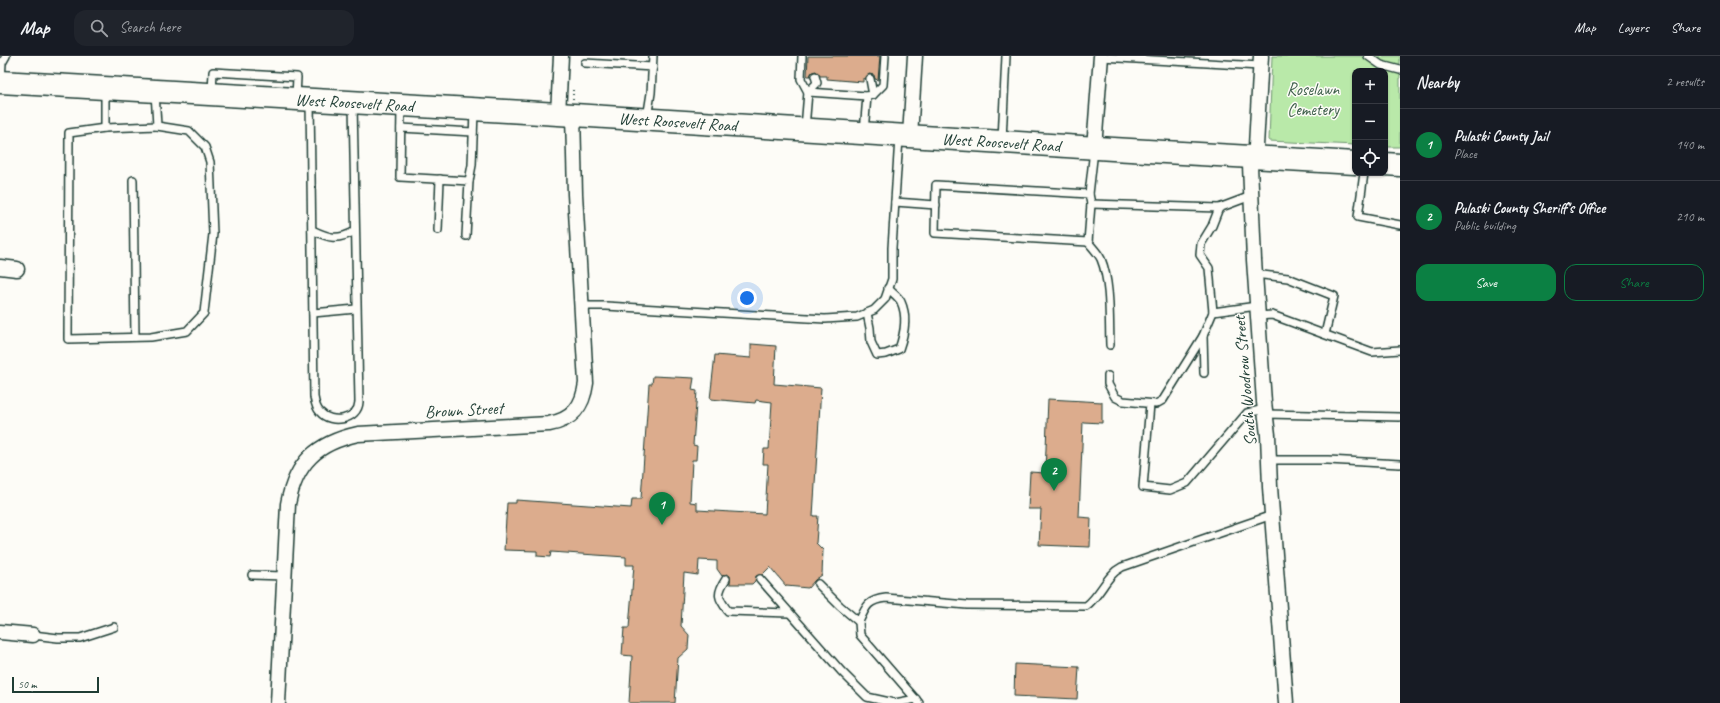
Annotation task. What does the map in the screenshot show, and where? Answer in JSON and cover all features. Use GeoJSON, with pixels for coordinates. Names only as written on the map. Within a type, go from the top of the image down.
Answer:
{"type":"FeatureCollection","features":[{"type":"Feature","properties":{"kind":"main road","name":"West Roosevelt Road"},"geometry":{"type":"LineString","coordinates":[[0,82],[565,114],[863,134],[1352,163]]}},
{"type":"Feature","properties":{"kind":"main road"},"geometry":{"type":"LineString","coordinates":[[1388,164],[1400,165]]}},
{"type":"Feature","properties":{"kind":"street","name":"Brown Street"},"geometry":{"type":"LineString","coordinates":[[278,703],[288,504],[295,480],[306,463],[319,450],[340,438],[358,434],[549,424],[565,419],[580,406],[584,396],[586,383],[575,194],[565,114],[561,56]]}},
{"type":"Feature","properties":{"kind":"street"},"geometry":{"type":"LineString","coordinates":[[904,136],[915,56]]}},
{"type":"Feature","properties":{"kind":"street"},"geometry":{"type":"LineString","coordinates":[[1094,148],[1101,57]]}},
{"type":"Feature","properties":{"kind":"street","name":"South Woodrow Street"},"geometry":{"type":"LineString","coordinates":[[1260,61],[1256,146],[1250,165],[1251,196],[1255,274],[1286,703]]}},
{"type":"Feature","properties":{"kind":"street"},"geometry":{"type":"LineString","coordinates":[[0,267],[17,269]]}},
{"type":"Feature","properties":{"kind":"street"},"geometry":{"type":"LineString","coordinates":[[3,632],[33,635]]}},
{"type":"Feature","properties":{"kind":"lane"},"geometry":{"type":"LineString","coordinates":[[0,82],[2,63],[6,56]]}},
{"type":"Feature","properties":{"kind":"lane"},"geometry":{"type":"LineString","coordinates":[[646,120],[653,56]]}},
{"type":"Feature","properties":{"kind":"lane"},"geometry":{"type":"LineString","coordinates":[[802,56],[801,79],[808,92]]}},
{"type":"Feature","properties":{"kind":"lane"},"geometry":{"type":"LineString","coordinates":[[808,92],[870,95],[884,85],[885,56]]}},
{"type":"Feature","properties":{"kind":"lane"},"geometry":{"type":"LineString","coordinates":[[1001,142],[1006,56]]}},
{"type":"Feature","properties":{"kind":"lane"},"geometry":{"type":"LineString","coordinates":[[1368,56],[1382,65],[1400,70]]}},
{"type":"Feature","properties":{"kind":"lane"},"geometry":{"type":"LineString","coordinates":[[1101,57],[1260,61]]}},
{"type":"Feature","properties":{"kind":"lane"},"geometry":{"type":"LineString","coordinates":[[585,63],[653,67]]}},
{"type":"Feature","properties":{"kind":"lane"},"geometry":{"type":"LineString","coordinates":[[805,130],[808,92],[818,78]]}},
{"type":"Feature","properties":{"kind":"lane"},"geometry":{"type":"LineString","coordinates":[[863,134],[870,95],[870,79]]}},
{"type":"Feature","properties":{"kind":"lane"},"geometry":{"type":"LineString","coordinates":[[105,88],[105,128]]}},
{"type":"Feature","properties":{"kind":"lane"},"geometry":{"type":"LineString","coordinates":[[155,91],[157,126]]}},
{"type":"Feature","properties":{"kind":"lane"},"geometry":{"type":"LineString","coordinates":[[303,99],[312,230],[315,404],[319,411],[329,418],[345,418],[354,414],[359,406],[352,102]]}},
{"type":"Feature","properties":{"kind":"lane"},"geometry":{"type":"LineString","coordinates":[[401,105],[400,177],[469,181]]}},
{"type":"Feature","properties":{"kind":"lane"},"geometry":{"type":"LineString","coordinates":[[466,236],[469,181],[472,165],[474,109]]}},
{"type":"Feature","properties":{"kind":"lane"},"geometry":{"type":"LineString","coordinates":[[157,126],[189,131],[205,147],[210,162],[213,234],[204,313],[187,331],[151,337],[68,339],[69,133],[105,128],[157,126]]}},
{"type":"Feature","properties":{"kind":"lane"},"geometry":{"type":"LineString","coordinates":[[401,128],[473,132]]}},
{"type":"Feature","properties":{"kind":"lane"},"geometry":{"type":"LineString","coordinates":[[581,306],[606,306],[825,319],[857,317],[874,310],[885,299],[892,280],[895,202],[904,136]]}},
{"type":"Feature","properties":{"kind":"lane"},"geometry":{"type":"LineString","coordinates":[[1094,148],[1089,194],[1091,204],[1088,242],[1100,259],[1104,270],[1107,292],[1110,345]]}},
{"type":"Feature","properties":{"kind":"lane"},"geometry":{"type":"LineString","coordinates":[[1364,176],[1358,217],[1400,225]]}},
{"type":"Feature","properties":{"kind":"lane"},"geometry":{"type":"LineString","coordinates":[[438,230],[440,179]]}},
{"type":"Feature","properties":{"kind":"lane"},"geometry":{"type":"LineString","coordinates":[[133,180],[135,337]]}},
{"type":"Feature","properties":{"kind":"lane"},"geometry":{"type":"LineString","coordinates":[[1088,242],[935,233],[936,185],[1089,194]]}},
{"type":"Feature","properties":{"kind":"lane"},"geometry":{"type":"LineString","coordinates":[[1091,204],[1218,208],[1251,196]]}},
{"type":"Feature","properties":{"kind":"lane"},"geometry":{"type":"LineString","coordinates":[[895,202],[936,205]]}},
{"type":"Feature","properties":{"kind":"lane"},"geometry":{"type":"LineString","coordinates":[[1108,376],[1108,384],[1115,397],[1123,401],[1156,404],[1163,400],[1187,364],[1203,336],[1213,312],[1209,268],[1200,254],[1201,244],[1212,226],[1218,208]]}},
{"type":"Feature","properties":{"kind":"lane"},"geometry":{"type":"LineString","coordinates":[[312,230],[326,237],[336,238],[344,237],[355,231]]}},
{"type":"Feature","properties":{"kind":"lane"},"geometry":{"type":"LineString","coordinates":[[1255,274],[1288,278],[1334,296],[1325,334]]}},
{"type":"Feature","properties":{"kind":"lane"},"geometry":{"type":"LineString","coordinates":[[866,313],[870,328],[871,342],[877,355],[886,354],[899,349],[903,339],[905,314],[901,301],[888,288]]}},
{"type":"Feature","properties":{"kind":"lane"},"geometry":{"type":"LineString","coordinates":[[313,313],[356,309]]}},
{"type":"Feature","properties":{"kind":"lane"},"geometry":{"type":"LineString","coordinates":[[1213,312],[1258,311],[1372,352],[1400,350]]}},
{"type":"Feature","properties":{"kind":"lane"},"geometry":{"type":"LineString","coordinates":[[1203,336],[1204,373]]}},
{"type":"Feature","properties":{"kind":"lane"},"geometry":{"type":"LineString","coordinates":[[1150,404],[1143,488],[1157,490],[1170,490],[1187,483],[1247,413],[1265,411],[1400,417]]}},
{"type":"Feature","properties":{"kind":"lane"},"geometry":{"type":"LineString","coordinates":[[1269,460],[1328,460],[1400,464]]}},
{"type":"Feature","properties":{"kind":"lane"},"geometry":{"type":"LineString","coordinates":[[917,701],[860,635],[859,622],[868,604],[878,599],[886,598],[967,605],[1086,606],[1091,602],[1110,576],[1122,567],[1258,518],[1272,515]]}},
{"type":"Feature","properties":{"kind":"lane"},"geometry":{"type":"LineString","coordinates":[[252,575],[284,576]]}},
{"type":"Feature","properties":{"kind":"lane"},"geometry":{"type":"LineString","coordinates":[[726,579],[720,588],[719,596],[722,604],[728,611],[789,613]]}},
{"type":"Feature","properties":{"kind":"lane"},"geometry":{"type":"LineString","coordinates":[[760,579],[789,613],[867,697],[894,703],[917,701]]}},
{"type":"Feature","properties":{"kind":"lane"},"geometry":{"type":"LineString","coordinates":[[818,584],[859,622]]}},
{"type":"Feature","properties":{"kind":"lane"},"geometry":{"type":"LineString","coordinates":[[33,635],[58,638],[80,638],[114,627]]}},
{"type":"Feature","properties":{"kind":"green space","name":"Roselawn Cemetery"},"geometry":{"type":"Polygon","coordinates":[[[1272,56],[1400,56],[1400,147],[1388,147],[1388,68],[1352,68],[1352,145],[1269,141],[1272,56]]]}},
{"type":"Feature","properties":{"kind":"building"},"geometry":{"type":"Polygon","coordinates":[[[808,56],[880,56],[878,80],[875,79],[874,75],[869,74],[865,79],[863,78],[863,82],[827,79],[827,76],[820,76],[816,71],[812,72],[810,76],[807,76],[808,56]]]}},
{"type":"Feature","properties":{"kind":"building"},"geometry":{"type":"Polygon","coordinates":[[[751,344],[776,346],[774,384],[821,388],[813,516],[818,516],[816,543],[823,550],[822,575],[808,588],[786,586],[770,567],[762,575],[756,576],[755,581],[752,584],[730,584],[730,576],[727,574],[722,576],[717,569],[717,561],[699,560],[698,575],[684,573],[681,626],[689,635],[688,649],[678,658],[675,703],[629,703],[632,656],[622,655],[624,628],[629,628],[634,565],[626,565],[626,557],[551,552],[550,557],[537,556],[537,551],[504,550],[507,503],[516,503],[516,500],[631,508],[632,499],[641,499],[649,384],[652,384],[653,376],[694,378],[692,390],[697,391],[693,445],[697,446],[696,460],[692,460],[690,502],[697,503],[697,510],[765,514],[768,464],[763,464],[764,449],[769,449],[772,402],[756,400],[755,403],[710,399],[715,355],[751,358],[751,344]]]}},
{"type":"Feature","properties":{"kind":"building"},"geometry":{"type":"Polygon","coordinates":[[[1048,399],[1102,402],[1102,423],[1083,422],[1079,517],[1091,518],[1090,547],[1039,545],[1041,509],[1028,509],[1030,472],[1045,473],[1048,399]]]}},
{"type":"Feature","properties":{"kind":"building"},"geometry":{"type":"Polygon","coordinates":[[[1015,664],[1079,667],[1077,699],[1014,696],[1015,664]]]}},
{"type":"Feature","properties":{"kind":"place","name":"Pulaski County Sheriff's Office"},"geometry":{"type":"Point","coordinates":[1054,491]}},
{"type":"Feature","properties":{"kind":"place","name":"Pulaski County Jail"},"geometry":{"type":"Point","coordinates":[662,525]}}]}
